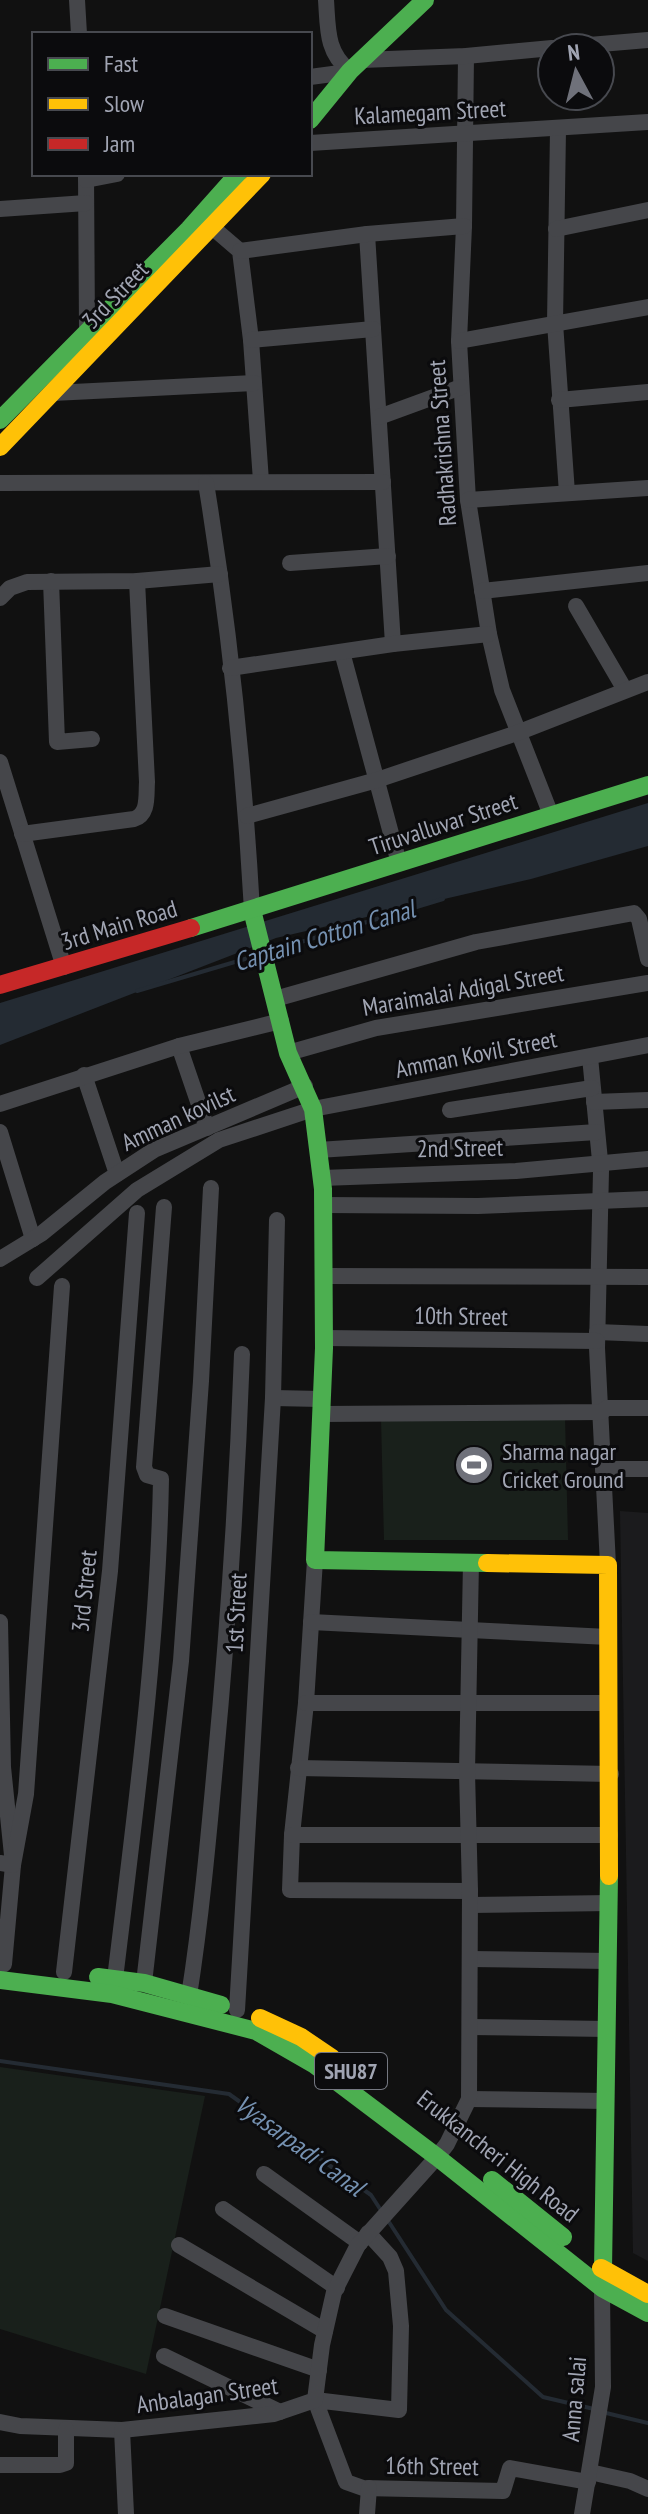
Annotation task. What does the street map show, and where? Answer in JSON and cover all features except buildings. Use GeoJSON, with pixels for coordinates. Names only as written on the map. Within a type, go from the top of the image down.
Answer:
{"type":"FeatureCollection","features":[{"type":"Feature","properties":{"kind":"street"},"geometry":{"type":"LineString","coordinates":[[326,0],[331,49],[338,62],[351,71]]}},
{"type":"Feature","properties":{"kind":"street"},"geometry":{"type":"LineString","coordinates":[[312,118],[351,71],[425,0]]}},
{"type":"Feature","properties":{"kind":"street"},"geometry":{"type":"LineString","coordinates":[[79,32],[83,1]]}},
{"type":"Feature","properties":{"kind":"street"},"geometry":{"type":"LineString","coordinates":[[616,43],[648,40]]}},
{"type":"Feature","properties":{"kind":"street"},"geometry":{"type":"LineString","coordinates":[[312,77],[536,50]]}},
{"type":"Feature","properties":{"kind":"street","name":"Radhakrishna Street"},"geometry":{"type":"LineString","coordinates":[[466,56],[459,341],[468,500],[489,634],[502,690],[551,815]]}},
{"type":"Feature","properties":{"kind":"street"},"geometry":{"type":"LineString","coordinates":[[312,94],[351,71]]}},
{"type":"Feature","properties":{"kind":"street","name":"Kalamegam Street"},"geometry":{"type":"LineString","coordinates":[[312,143],[648,122]]}},
{"type":"Feature","properties":{"kind":"street"},"geometry":{"type":"LineString","coordinates":[[558,130],[555,323],[567,493]]}},
{"type":"Feature","properties":{"kind":"street","name":"3rd Street"},"geometry":{"type":"LineString","coordinates":[[0,420],[189,229],[236,176]]}},
{"type":"Feature","properties":{"kind":"street","name":"3rd Street"},"geometry":{"type":"LineString","coordinates":[[0,447],[260,176]]}},
{"type":"Feature","properties":{"kind":"street"},"geometry":{"type":"LineString","coordinates":[[86,177],[87,330]]}},
{"type":"Feature","properties":{"kind":"street"},"geometry":{"type":"LineString","coordinates":[[0,209],[86,203]]}},
{"type":"Feature","properties":{"kind":"street"},"geometry":{"type":"LineString","coordinates":[[556,229],[648,210]]}},
{"type":"Feature","properties":{"kind":"street"},"geometry":{"type":"LineString","coordinates":[[240,251],[367,234],[464,226]]}},
{"type":"Feature","properties":{"kind":"street"},"geometry":{"type":"LineString","coordinates":[[212,227],[240,251],[251,340],[261,481]]}},
{"type":"Feature","properties":{"kind":"street"},"geometry":{"type":"LineString","coordinates":[[367,234],[393,644]]}},
{"type":"Feature","properties":{"kind":"street"},"geometry":{"type":"LineString","coordinates":[[459,341],[648,307]]}},
{"type":"Feature","properties":{"kind":"street"},"geometry":{"type":"LineString","coordinates":[[251,340],[373,329]]}},
{"type":"Feature","properties":{"kind":"street"},"geometry":{"type":"LineString","coordinates":[[53,393],[254,383]]}},
{"type":"Feature","properties":{"kind":"street"},"geometry":{"type":"LineString","coordinates":[[379,417],[461,387]]}},
{"type":"Feature","properties":{"kind":"street"},"geometry":{"type":"LineString","coordinates":[[559,400],[648,392]]}},
{"type":"Feature","properties":{"kind":"street"},"geometry":{"type":"LineString","coordinates":[[0,483],[383,482]]}},
{"type":"Feature","properties":{"kind":"street"},"geometry":{"type":"LineString","coordinates":[[206,483],[220,574],[247,816],[254,915],[288,1053],[313,1109],[322,1178],[324,1338],[315,1560],[290,1890],[609,1903]]}},
{"type":"Feature","properties":{"kind":"street"},"geometry":{"type":"LineString","coordinates":[[468,500],[648,488]]}},
{"type":"Feature","properties":{"kind":"street"},"geometry":{"type":"LineString","coordinates":[[290,563],[388,556]]}},
{"type":"Feature","properties":{"kind":"street"},"geometry":{"type":"LineString","coordinates":[[482,591],[648,573]]}},
{"type":"Feature","properties":{"kind":"street"},"geometry":{"type":"LineString","coordinates":[[0,598],[18,584],[137,581],[220,574]]}},
{"type":"Feature","properties":{"kind":"street"},"geometry":{"type":"LineString","coordinates":[[51,581],[57,742],[92,739]]}},
{"type":"Feature","properties":{"kind":"street"},"geometry":{"type":"LineString","coordinates":[[22,834],[134,819],[144,812],[147,782],[137,581]]}},
{"type":"Feature","properties":{"kind":"street"},"geometry":{"type":"LineString","coordinates":[[576,606],[625,690]]}},
{"type":"Feature","properties":{"kind":"street"},"geometry":{"type":"LineString","coordinates":[[230,668],[393,644],[489,634]]}},
{"type":"Feature","properties":{"kind":"street"},"geometry":{"type":"LineString","coordinates":[[342,652],[399,863]]}},
{"type":"Feature","properties":{"kind":"street"},"geometry":{"type":"LineString","coordinates":[[247,816],[377,780],[517,733],[648,682]]}},
{"type":"Feature","properties":{"kind":"street"},"geometry":{"type":"LineString","coordinates":[[0,762],[64,967]]}},
{"type":"Feature","properties":{"kind":"street","name":"Tiruvalluvar Street"},"geometry":{"type":"LineString","coordinates":[[254,915],[399,863],[648,785]]}},
{"type":"Feature","properties":{"kind":"street"},"geometry":{"type":"LineString","coordinates":[[275,999],[476,942],[634,913],[639,919],[648,959]]}},
{"type":"Feature","properties":{"kind":"street","name":"3rd Main Road"},"geometry":{"type":"LineString","coordinates":[[0,985],[254,915]]}},
{"type":"Feature","properties":{"kind":"street","name":"Maraimalai Adigal Street"},"geometry":{"type":"LineString","coordinates":[[288,1053],[376,1028],[648,983]]}},
{"type":"Feature","properties":{"kind":"street"},"geometry":{"type":"LineString","coordinates":[[0,1104],[179,1046],[281,1021]]}},
{"type":"Feature","properties":{"kind":"street","name":"Amman Kovil Street"},"geometry":{"type":"LineString","coordinates":[[37,1278],[113,1209],[173,1166],[219,1140],[313,1109],[648,1045]]}},
{"type":"Feature","properties":{"kind":"street"},"geometry":{"type":"LineString","coordinates":[[179,1046],[207,1128]]}},
{"type":"Feature","properties":{"kind":"street"},"geometry":{"type":"LineString","coordinates":[[590,1057],[600,1163],[597,1337],[608,1565],[611,1774],[602,2279]]}},
{"type":"Feature","properties":{"kind":"street"},"geometry":{"type":"LineString","coordinates":[[84,1075],[117,1174]]}},
{"type":"Feature","properties":{"kind":"street","name":"Amman kovilst"},"geometry":{"type":"LineString","coordinates":[[0,1259],[33,1239],[117,1174],[154,1150],[305,1086]]}},
{"type":"Feature","properties":{"kind":"street"},"geometry":{"type":"LineString","coordinates":[[450,1110],[593,1095],[648,1100]]}},
{"type":"Feature","properties":{"kind":"street"},"geometry":{"type":"LineString","coordinates":[[0,1132],[33,1239]]}},
{"type":"Feature","properties":{"kind":"street"},"geometry":{"type":"LineString","coordinates":[[318,1150],[597,1132]]}},
{"type":"Feature","properties":{"kind":"street","name":"2nd Street"},"geometry":{"type":"LineString","coordinates":[[322,1178],[516,1171],[648,1159]]}},
{"type":"Feature","properties":{"kind":"street"},"geometry":{"type":"LineString","coordinates":[[144,1983],[181,1661],[211,1188]]}},
{"type":"Feature","properties":{"kind":"street"},"geometry":{"type":"LineString","coordinates":[[323,1205],[478,1206],[648,1199]]}},
{"type":"Feature","properties":{"kind":"street"},"geometry":{"type":"LineString","coordinates":[[115,1979],[160,1554],[161,1479],[147,1475],[144,1467],[164,1207]]}},
{"type":"Feature","properties":{"kind":"street","name":"3rd Street"},"geometry":{"type":"LineString","coordinates":[[64,1972],[110,1571],[137,1213]]}},
{"type":"Feature","properties":{"kind":"street","name":"1st Street"},"geometry":{"type":"LineString","coordinates":[[237,2010],[273,1398],[277,1220]]}},
{"type":"Feature","properties":{"kind":"street"},"geometry":{"type":"LineString","coordinates":[[324,1276],[648,1277]]}},
{"type":"Feature","properties":{"kind":"street"},"geometry":{"type":"LineString","coordinates":[[6,1864],[26,1794],[62,1286]]}},
{"type":"Feature","properties":{"kind":"street","name":"10th Street"},"geometry":{"type":"LineString","coordinates":[[324,1338],[648,1334]]}},
{"type":"Feature","properties":{"kind":"street"},"geometry":{"type":"LineString","coordinates":[[189,1996],[202,1917],[226,1646],[237,1491],[242,1354]]}},
{"type":"Feature","properties":{"kind":"street"},"geometry":{"type":"LineString","coordinates":[[273,1398],[321,1407],[601,1412],[607,1408],[648,1408]]}},
{"type":"Feature","properties":{"kind":"street"},"geometry":{"type":"LineString","coordinates":[[603,1469],[648,1469]]}},
{"type":"Feature","properties":{"kind":"street"},"geometry":{"type":"LineString","coordinates":[[315,1560],[608,1565]]}},
{"type":"Feature","properties":{"kind":"street"},"geometry":{"type":"LineString","coordinates":[[471,1562],[467,1772],[470,1835],[469,2099],[606,2101]]}},
{"type":"Feature","properties":{"kind":"street"},"geometry":{"type":"LineString","coordinates":[[0,1622],[6,1864],[1,1969]]}},
{"type":"Feature","properties":{"kind":"street"},"geometry":{"type":"LineString","coordinates":[[311,1622],[608,1637]]}},
{"type":"Feature","properties":{"kind":"street"},"geometry":{"type":"LineString","coordinates":[[306,1703],[609,1703]]}},
{"type":"Feature","properties":{"kind":"street"},"geometry":{"type":"LineString","coordinates":[[298,1768],[611,1774]]}},
{"type":"Feature","properties":{"kind":"street"},"geometry":{"type":"LineString","coordinates":[[292,1835],[610,1835]]}},
{"type":"Feature","properties":{"kind":"street"},"geometry":{"type":"LineString","coordinates":[[470,1959],[608,1961]]}},
{"type":"Feature","properties":{"kind":"street","name":"Erukkancheri High Road"},"geometry":{"type":"LineString","coordinates":[[1,1969],[64,1972],[144,1983],[275,2023],[346,2067],[442,2151],[602,2279],[648,2294]]}},
{"type":"Feature","properties":{"kind":"street","name":"SHU87"},"geometry":{"type":"LineString","coordinates":[[1,1969],[256,2031],[315,2065],[442,2151]]}},
{"type":"Feature","properties":{"kind":"street"},"geometry":{"type":"LineString","coordinates":[[470,2027],[607,2029]]}},
{"type":"Feature","properties":{"kind":"street","name":"Anbalagan Street"},"geometry":{"type":"LineString","coordinates":[[0,2422],[20,2426],[122,2430],[280,2412],[315,2400],[325,2331],[337,2288],[374,2227],[442,2151],[469,2099]]}},
{"type":"Feature","properties":{"kind":"street"},"geometry":{"type":"LineString","coordinates":[[264,2174],[374,2227],[396,2271],[401,2326],[399,2410],[315,2400]]}},
{"type":"Feature","properties":{"kind":"street"},"geometry":{"type":"LineString","coordinates":[[223,2209],[337,2288]]}},
{"type":"Feature","properties":{"kind":"street"},"geometry":{"type":"LineString","coordinates":[[179,2245],[325,2331]]}},
{"type":"Feature","properties":{"kind":"street","name":"SHU87"},"geometry":{"type":"LineString","coordinates":[[602,2279],[648,2313]]}},
{"type":"Feature","properties":{"kind":"street","name":"Anna salai"},"geometry":{"type":"LineString","coordinates":[[582,2514],[603,2387],[602,2279]]}},
{"type":"Feature","properties":{"kind":"street"},"geometry":{"type":"LineString","coordinates":[[165,2316],[319,2370]]}},
{"type":"Feature","properties":{"kind":"street"},"geometry":{"type":"LineString","coordinates":[[164,2356],[280,2412]]}},
{"type":"Feature","properties":{"kind":"street","name":"16th Street"},"geometry":{"type":"LineString","coordinates":[[315,2400],[346,2482],[369,2488],[503,2491],[510,2468],[589,2477]]}},
{"type":"Feature","properties":{"kind":"street"},"geometry":{"type":"LineString","coordinates":[[0,2465],[66,2463],[66,2429]]}},
{"type":"Feature","properties":{"kind":"street"},"geometry":{"type":"LineString","coordinates":[[122,2430],[126,2514]]}},
{"type":"Feature","properties":{"kind":"street"},"geometry":{"type":"LineString","coordinates":[[589,2477],[630,2481],[648,2489]]}},
{"type":"Feature","properties":{"kind":"street"},"geometry":{"type":"LineString","coordinates":[[367,2514],[369,2488]]}},
{"type":"Feature","properties":{"kind":"shaded area"},"geometry":{"type":"Polygon","coordinates":[[[648,803],[648,846],[531,879],[276,938],[0,1045],[0,1003],[648,803]]]}},
{"type":"Feature","properties":{"kind":"shaded area","name":"Sharma nagar Cricket Ground"},"geometry":{"type":"Polygon","coordinates":[[[565,1417],[568,1540],[384,1540],[381,1418],[565,1417]]]}},
{"type":"Feature","properties":{"kind":"shaded area"},"geometry":{"type":"Polygon","coordinates":[[[620,1511],[648,1513],[648,2261],[633,2253],[620,1511]]]}},
{"type":"Feature","properties":{"kind":"shaded area"},"geometry":{"type":"Polygon","coordinates":[[[0,2067],[205,2096],[146,2374],[0,2329],[0,2067]]]}},
{"type":"Feature","properties":{"kind":"waterway","name":"Captain Cotton Canal"},"geometry":{"type":"LineString","coordinates":[[271,951],[443,899]]}},
{"type":"Feature","properties":{"kind":"waterway","name":"Captain Cotton Canal"},"geometry":{"type":"LineString","coordinates":[[137,991],[255,956]]}},
{"type":"Feature","properties":{"kind":"waterway","name":"Vyasarpadi Canal"},"geometry":{"type":"LineString","coordinates":[[0,2061],[229,2094],[371,2195],[382,2212]]}},
{"type":"Feature","properties":{"kind":"waterway","name":"Vyasarpadi Canal"},"geometry":{"type":"LineString","coordinates":[[387,2219],[446,2310],[543,2397],[594,2409]]}},
{"type":"Feature","properties":{"kind":"waterway","name":"Vyasarpadi Canal"},"geometry":{"type":"LineString","coordinates":[[602,2412],[648,2423]]}},
{"type":"Feature","properties":{"kind":"traffic: fast"},"geometry":{"type":"LineString","coordinates":[[312,118],[350,71],[425,0]]}},
{"type":"Feature","properties":{"kind":"traffic: fast"},"geometry":{"type":"LineString","coordinates":[[0,420],[189,229],[236,176]]}},
{"type":"Feature","properties":{"kind":"traffic: fast"},"geometry":{"type":"LineString","coordinates":[[191,928],[648,785]]}},
{"type":"Feature","properties":{"kind":"traffic: fast"},"geometry":{"type":"LineString","coordinates":[[252,910],[288,1053],[313,1109],[323,1189],[324,1348],[315,1560],[487,1563]]}},
{"type":"Feature","properties":{"kind":"traffic: fast"},"geometry":{"type":"LineString","coordinates":[[603,2270],[609,1876]]}},
{"type":"Feature","properties":{"kind":"traffic: fast"},"geometry":{"type":"LineString","coordinates":[[98,1977],[144,1983],[221,2005]]}},
{"type":"Feature","properties":{"kind":"traffic: fast"},"geometry":{"type":"LineString","coordinates":[[0,1980],[112,1994],[256,2031],[315,2065],[602,2288],[648,2313]]}},
{"type":"Feature","properties":{"kind":"traffic: fast"},"geometry":{"type":"LineString","coordinates":[[492,2180],[563,2237]]}},
{"type":"Feature","properties":{"kind":"traffic: slow"},"geometry":{"type":"LineString","coordinates":[[0,447],[260,176]]}},
{"type":"Feature","properties":{"kind":"traffic: slow"},"geometry":{"type":"LineString","coordinates":[[487,1563],[608,1565],[609,1876]]}},
{"type":"Feature","properties":{"kind":"traffic: slow"},"geometry":{"type":"LineString","coordinates":[[260,2018],[301,2037],[332,2058]]}},
{"type":"Feature","properties":{"kind":"traffic: slow"},"geometry":{"type":"LineString","coordinates":[[601,2268],[648,2294]]}},
{"type":"Feature","properties":{"kind":"traffic: jam"},"geometry":{"type":"LineString","coordinates":[[0,985],[191,928]]}},
{"type":"Feature","properties":{"kind":"place","name":"Sharma nagar Cricket Ground"},"geometry":{"type":"Point","coordinates":[474,1465]}}]}
